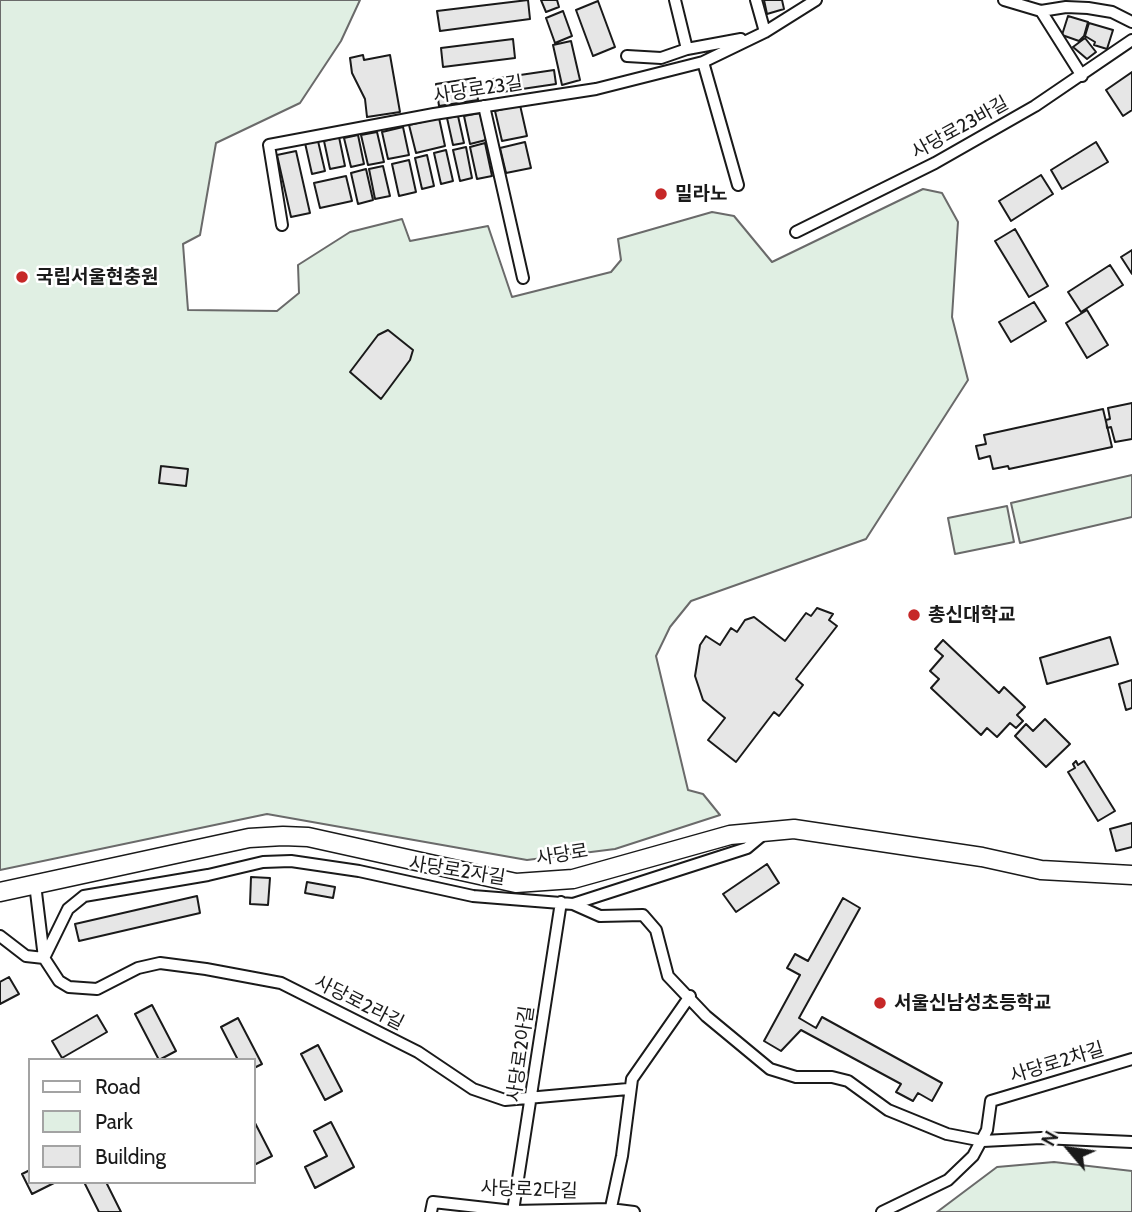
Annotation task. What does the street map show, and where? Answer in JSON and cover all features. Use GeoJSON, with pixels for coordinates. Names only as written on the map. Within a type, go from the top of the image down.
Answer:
{"type":"FeatureCollection","features":[{"type":"Feature","properties":{"kind":"main road","name":"사당로"},"geometry":{"type":"LineString","coordinates":[[0,892],[249,838],[283,836],[308,837],[516,883],[573,879],[683,846],[730,835],[767,831],[807,831],[982,858],[1041,870],[1132,875]]}},
{"type":"Feature","properties":{"kind":"street"},"geometry":{"type":"LineString","coordinates":[[675,0],[687,49]]}},
{"type":"Feature","properties":{"kind":"street"},"geometry":{"type":"LineString","coordinates":[[757,0],[765,32]]}},
{"type":"Feature","properties":{"kind":"street","name":"사당로23길"},"geometry":{"type":"LineString","coordinates":[[282,225],[269,145],[484,106],[596,89],[703,62],[765,32],[816,0]]}},
{"type":"Feature","properties":{"kind":"street"},"geometry":{"type":"LineString","coordinates":[[1004,0],[1041,11],[1066,7],[1112,12],[1132,23]]}},
{"type":"Feature","properties":{"kind":"street"},"geometry":{"type":"LineString","coordinates":[[1041,11],[1082,76]]}},
{"type":"Feature","properties":{"kind":"street"},"geometry":{"type":"LineString","coordinates":[[627,56],[662,58],[687,49],[752,37]]}},
{"type":"Feature","properties":{"kind":"street","name":"사당로23바길"},"geometry":{"type":"LineString","coordinates":[[796,232],[935,163],[1082,76],[1132,40]]}},
{"type":"Feature","properties":{"kind":"street"},"geometry":{"type":"LineString","coordinates":[[703,62],[738,185]]}},
{"type":"Feature","properties":{"kind":"street"},"geometry":{"type":"LineString","coordinates":[[484,106],[523,278]]}},
{"type":"Feature","properties":{"kind":"street"},"geometry":{"type":"LineString","coordinates":[[567,903],[747,848],[767,831]]}},
{"type":"Feature","properties":{"kind":"street","name":"사당로2자길"},"geometry":{"type":"LineString","coordinates":[[44,958],[68,909],[84,895],[208,876],[263,862],[309,863],[474,896],[567,903],[600,916],[643,915],[656,930],[668,976],[690,996],[706,1016],[770,1069],[796,1077],[832,1077],[848,1081],[888,1110],[947,1134],[983,1141],[1041,1138],[1132,1142]]}},
{"type":"Feature","properties":{"kind":"street"},"geometry":{"type":"LineString","coordinates":[[0,936],[26,956],[44,958],[35,884]]}},
{"type":"Feature","properties":{"kind":"street","name":"사당로2아길"},"geometry":{"type":"LineString","coordinates":[[513,1211],[567,903]]}},
{"type":"Feature","properties":{"kind":"street","name":"사당로2라길"},"geometry":{"type":"LineString","coordinates":[[44,958],[59,981],[86,990],[97,989],[138,968],[160,962],[281,983],[418,1052],[473,1090],[505,1100],[628,1089]]}},
{"type":"Feature","properties":{"kind":"street"},"geometry":{"type":"LineString","coordinates":[[610,1211],[622,1156],[628,1089],[632,1079],[690,996]]}},
{"type":"Feature","properties":{"kind":"street","name":"사당로2차길"},"geometry":{"type":"LineString","coordinates":[[983,1141],[991,1101],[1132,1059]]}},
{"type":"Feature","properties":{"kind":"street"},"geometry":{"type":"LineString","coordinates":[[882,1212],[948,1180],[973,1156],[983,1141]]}},
{"type":"Feature","properties":{"kind":"street","name":"사당로2다길"},"geometry":{"type":"LineString","coordinates":[[431,1212],[433,1202],[513,1211],[634,1212]]}},
{"type":"Feature","properties":{"kind":"green space"},"geometry":{"type":"Polygon","coordinates":[[[0,0],[360,0],[341,41],[300,103],[216,143],[200,235],[183,244],[188,310],[277,311],[299,293],[298,265],[350,232],[402,219],[410,241],[488,226],[512,297],[611,272],[621,260],[618,239],[712,212],[734,216],[772,262],[923,189],[942,193],[958,222],[952,317],[968,380],[866,539],[691,601],[670,627],[656,656],[688,790],[703,794],[720,815],[615,849],[527,860],[267,814],[0,870],[0,0]]]}},
{"type":"Feature","properties":{"kind":"green space"},"geometry":{"type":"Polygon","coordinates":[[[1132,475],[1132,517],[1020,543],[1011,503],[1132,475]]]}},
{"type":"Feature","properties":{"kind":"green space"},"geometry":{"type":"Polygon","coordinates":[[[1007,506],[1014,542],[955,554],[948,518],[1007,506]]]}},
{"type":"Feature","properties":{"kind":"green space"},"geometry":{"type":"Polygon","coordinates":[[[1054,1162],[1132,1171],[1132,1212],[937,1212],[997,1167],[1054,1162]]]}},
{"type":"Feature","properties":{"kind":"building"},"geometry":{"type":"Polygon","coordinates":[[[528,0],[530,19],[440,31],[437,11],[528,0]]]}},
{"type":"Feature","properties":{"kind":"building"},"geometry":{"type":"Polygon","coordinates":[[[541,0],[557,0],[559,7],[546,12],[541,0]]]}},
{"type":"Feature","properties":{"kind":"building"},"geometry":{"type":"Polygon","coordinates":[[[764,0],[782,0],[784,9],[767,14],[764,0]]]}},
{"type":"Feature","properties":{"kind":"building"},"geometry":{"type":"Polygon","coordinates":[[[598,1],[615,47],[593,56],[576,10],[598,1]]]}},
{"type":"Feature","properties":{"kind":"building"},"geometry":{"type":"Polygon","coordinates":[[[563,11],[572,36],[555,43],[546,18],[563,11]]]}},
{"type":"Feature","properties":{"kind":"building"},"geometry":{"type":"Polygon","coordinates":[[[1068,16],[1088,22],[1084,36],[1079,41],[1062,35],[1068,16]]]}},
{"type":"Feature","properties":{"kind":"building"},"geometry":{"type":"Polygon","coordinates":[[[1089,23],[1113,30],[1107,49],[1094,45],[1095,42],[1085,36],[1089,23]]]}},
{"type":"Feature","properties":{"kind":"building"},"geometry":{"type":"Polygon","coordinates":[[[1085,38],[1096,52],[1087,59],[1073,47],[1085,38]]]}},
{"type":"Feature","properties":{"kind":"building"},"geometry":{"type":"Polygon","coordinates":[[[513,39],[515,58],[443,67],[441,48],[513,39]]]}},
{"type":"Feature","properties":{"kind":"building"},"geometry":{"type":"Polygon","coordinates":[[[571,41],[580,80],[562,85],[553,45],[571,41]]]}},
{"type":"Feature","properties":{"kind":"building"},"geometry":{"type":"Polygon","coordinates":[[[363,55],[364,60],[390,55],[400,112],[367,117],[365,99],[352,73],[350,58],[363,55]]]}},
{"type":"Feature","properties":{"kind":"building"},"geometry":{"type":"Polygon","coordinates":[[[554,70],[556,84],[495,93],[493,79],[554,70]]]}},
{"type":"Feature","properties":{"kind":"building"},"geometry":{"type":"Polygon","coordinates":[[[1132,72],[1132,110],[1123,116],[1106,90],[1132,72]]]}},
{"type":"Feature","properties":{"kind":"building"},"geometry":{"type":"Polygon","coordinates":[[[475,78],[478,100],[439,106],[436,84],[475,78]]]}},
{"type":"Feature","properties":{"kind":"building"},"geometry":{"type":"Polygon","coordinates":[[[520,105],[527,136],[502,141],[495,111],[520,105]]]}},
{"type":"Feature","properties":{"kind":"building"},"geometry":{"type":"Polygon","coordinates":[[[480,113],[486,140],[470,144],[464,116],[480,113]]]}},
{"type":"Feature","properties":{"kind":"building"},"geometry":{"type":"Polygon","coordinates":[[[458,116],[464,143],[453,145],[447,118],[458,116]]]}},
{"type":"Feature","properties":{"kind":"building"},"geometry":{"type":"Polygon","coordinates":[[[439,118],[445,146],[416,153],[409,125],[439,118]]]}},
{"type":"Feature","properties":{"kind":"building"},"geometry":{"type":"Polygon","coordinates":[[[403,127],[409,155],[388,159],[382,132],[403,127]]]}},
{"type":"Feature","properties":{"kind":"building"},"geometry":{"type":"Polygon","coordinates":[[[377,132],[384,162],[368,165],[361,135],[377,132]]]}},
{"type":"Feature","properties":{"kind":"building"},"geometry":{"type":"Polygon","coordinates":[[[358,135],[364,164],[351,167],[344,138],[358,135]]]}},
{"type":"Feature","properties":{"kind":"building"},"geometry":{"type":"Polygon","coordinates":[[[339,137],[345,166],[330,169],[324,141],[339,137]]]}},
{"type":"Feature","properties":{"kind":"building"},"geometry":{"type":"Polygon","coordinates":[[[318,141],[325,171],[312,174],[305,143],[318,141]]]}},
{"type":"Feature","properties":{"kind":"building"},"geometry":{"type":"Polygon","coordinates":[[[525,142],[531,168],[506,173],[500,148],[525,142]]]}},
{"type":"Feature","properties":{"kind":"building"},"geometry":{"type":"Polygon","coordinates":[[[1096,142],[1108,162],[1062,189],[1051,170],[1096,142]]]}},
{"type":"Feature","properties":{"kind":"building"},"geometry":{"type":"Polygon","coordinates":[[[485,143],[492,176],[477,179],[470,147],[485,143]]]}},
{"type":"Feature","properties":{"kind":"building"},"geometry":{"type":"Polygon","coordinates":[[[466,147],[472,178],[460,181],[453,150],[466,147]]]}},
{"type":"Feature","properties":{"kind":"building"},"geometry":{"type":"Polygon","coordinates":[[[446,150],[453,181],[441,184],[434,153],[446,150]]]}},
{"type":"Feature","properties":{"kind":"building"},"geometry":{"type":"Polygon","coordinates":[[[296,151],[310,213],[291,217],[277,155],[296,151]]]}},
{"type":"Feature","properties":{"kind":"building"},"geometry":{"type":"Polygon","coordinates":[[[427,155],[434,186],[422,189],[415,158],[427,155]]]}},
{"type":"Feature","properties":{"kind":"building"},"geometry":{"type":"Polygon","coordinates":[[[409,160],[416,192],[399,196],[392,164],[409,160]]]}},
{"type":"Feature","properties":{"kind":"building"},"geometry":{"type":"Polygon","coordinates":[[[383,166],[390,196],[375,199],[369,169],[383,166]]]}},
{"type":"Feature","properties":{"kind":"building"},"geometry":{"type":"Polygon","coordinates":[[[366,169],[373,200],[358,204],[351,173],[366,169]]]}},
{"type":"Feature","properties":{"kind":"building"},"geometry":{"type":"Polygon","coordinates":[[[1041,175],[1053,194],[1011,221],[999,201],[1041,175]]]}},
{"type":"Feature","properties":{"kind":"building"},"geometry":{"type":"Polygon","coordinates":[[[346,176],[352,201],[320,208],[314,183],[346,176]]]}},
{"type":"Feature","properties":{"kind":"building"},"geometry":{"type":"Polygon","coordinates":[[[1015,229],[1048,286],[1029,297],[995,241],[1015,229]]]}},
{"type":"Feature","properties":{"kind":"building"},"geometry":{"type":"Polygon","coordinates":[[[1132,250],[1132,274],[1121,257],[1132,250]]]}},
{"type":"Feature","properties":{"kind":"building"},"geometry":{"type":"Polygon","coordinates":[[[1110,265],[1123,285],[1081,312],[1068,292],[1110,265]]]}},
{"type":"Feature","properties":{"kind":"building"},"geometry":{"type":"Polygon","coordinates":[[[1034,302],[1046,321],[1011,342],[999,322],[1034,302]]]}},
{"type":"Feature","properties":{"kind":"building"},"geometry":{"type":"Polygon","coordinates":[[[1087,310],[1108,345],[1087,358],[1066,323],[1087,310]]]}},
{"type":"Feature","properties":{"kind":"building"},"geometry":{"type":"Polygon","coordinates":[[[388,330],[413,350],[410,360],[381,399],[350,372],[378,335],[388,330]]]}},
{"type":"Feature","properties":{"kind":"building"},"geometry":{"type":"Polygon","coordinates":[[[1132,403],[1132,439],[1115,442],[1111,427],[1107,428],[1106,420],[1110,419],[1108,408],[1132,403]]]}},
{"type":"Feature","properties":{"kind":"building"},"geometry":{"type":"Polygon","coordinates":[[[1103,409],[1112,447],[1009,469],[1008,466],[993,469],[990,456],[979,459],[976,446],[986,444],[984,435],[1103,409]]]}},
{"type":"Feature","properties":{"kind":"building"},"geometry":{"type":"Polygon","coordinates":[[[161,466],[188,469],[186,486],[159,483],[161,466]]]}},
{"type":"Feature","properties":{"kind":"building"},"geometry":{"type":"Polygon","coordinates":[[[817,608],[833,614],[829,620],[837,626],[796,679],[803,685],[779,716],[774,712],[736,762],[708,740],[725,718],[703,700],[695,676],[700,645],[706,636],[720,645],[731,628],[737,632],[745,620],[754,617],[785,641],[806,613],[811,616],[817,608]]]}},
{"type":"Feature","properties":{"kind":"building"},"geometry":{"type":"Polygon","coordinates":[[[1110,637],[1118,664],[1047,684],[1040,658],[1110,637]]]}},
{"type":"Feature","properties":{"kind":"building"},"geometry":{"type":"Polygon","coordinates":[[[943,640],[999,693],[1004,687],[1025,707],[1017,715],[1023,721],[1016,728],[1010,723],[997,737],[987,728],[981,735],[931,688],[939,679],[930,671],[943,656],[935,649],[943,640]]]}},
{"type":"Feature","properties":{"kind":"building"},"geometry":{"type":"Polygon","coordinates":[[[1132,680],[1132,708],[1126,710],[1119,684],[1132,680]]]}},
{"type":"Feature","properties":{"kind":"building"},"geometry":{"type":"Polygon","coordinates":[[[1045,719],[1070,744],[1046,767],[1015,736],[1026,724],[1033,731],[1045,719]]]}},
{"type":"Feature","properties":{"kind":"building"},"geometry":{"type":"Polygon","coordinates":[[[1076,761],[1078,765],[1084,761],[1115,811],[1098,821],[1068,772],[1075,768],[1073,764],[1076,761]]]}},
{"type":"Feature","properties":{"kind":"building"},"geometry":{"type":"Polygon","coordinates":[[[1132,823],[1132,847],[1116,851],[1110,829],[1132,823]]]}},
{"type":"Feature","properties":{"kind":"building"},"geometry":{"type":"Polygon","coordinates":[[[767,864],[779,883],[736,912],[723,894],[767,864]]]}},
{"type":"Feature","properties":{"kind":"building"},"geometry":{"type":"Polygon","coordinates":[[[251,877],[270,878],[268,905],[250,904],[251,877]]]}},
{"type":"Feature","properties":{"kind":"building"},"geometry":{"type":"Polygon","coordinates":[[[307,882],[335,887],[333,898],[305,893],[307,882]]]}},
{"type":"Feature","properties":{"kind":"building"},"geometry":{"type":"Polygon","coordinates":[[[197,896],[200,913],[79,941],[75,924],[197,896]]]}},
{"type":"Feature","properties":{"kind":"building"},"geometry":{"type":"Polygon","coordinates":[[[843,898],[860,908],[799,1018],[816,1028],[822,1017],[942,1083],[932,1101],[918,1093],[913,1101],[896,1092],[901,1084],[801,1030],[781,1051],[764,1041],[800,975],[787,968],[795,954],[808,961],[843,898]]]}},
{"type":"Feature","properties":{"kind":"building"},"geometry":{"type":"Polygon","coordinates":[[[9,977],[19,994],[0,1004],[0,982],[9,977]]]}},
{"type":"Feature","properties":{"kind":"building"},"geometry":{"type":"Polygon","coordinates":[[[152,1005],[176,1051],[158,1058],[135,1014],[152,1005]]]}},
{"type":"Feature","properties":{"kind":"building"},"geometry":{"type":"Polygon","coordinates":[[[97,1015],[107,1032],[62,1058],[52,1041],[97,1015]]]}},
{"type":"Feature","properties":{"kind":"building"},"geometry":{"type":"Polygon","coordinates":[[[238,1018],[262,1064],[256,1067],[256,1058],[237,1058],[221,1027],[238,1018]]]}},
{"type":"Feature","properties":{"kind":"building"},"geometry":{"type":"Polygon","coordinates":[[[318,1045],[342,1091],[325,1100],[301,1054],[318,1045]]]}},
{"type":"Feature","properties":{"kind":"building"},"geometry":{"type":"Polygon","coordinates":[[[331,1122],[354,1167],[315,1188],[305,1167],[327,1156],[314,1131],[331,1122]]]}},
{"type":"Feature","properties":{"kind":"building"},"geometry":{"type":"Polygon","coordinates":[[[256,1125],[272,1156],[256,1164],[256,1125]]]}},
{"type":"Feature","properties":{"kind":"building"},"geometry":{"type":"Polygon","coordinates":[[[28,1171],[28,1184],[52,1184],[32,1194],[22,1174],[28,1171]]]}},
{"type":"Feature","properties":{"kind":"building"},"geometry":{"type":"Polygon","coordinates":[[[85,1184],[107,1184],[121,1212],[99,1212],[85,1184]]]}},
{"type":"Feature","properties":{"kind":"place","name":"밀라노"},"geometry":{"type":"Point","coordinates":[661,194]}},
{"type":"Feature","properties":{"kind":"place","name":"국립서울현충원"},"geometry":{"type":"Point","coordinates":[22,277]}},
{"type":"Feature","properties":{"kind":"place","name":"총신대학교"},"geometry":{"type":"Point","coordinates":[914,615]}},
{"type":"Feature","properties":{"kind":"place","name":"서울신남성초등학교"},"geometry":{"type":"Point","coordinates":[880,1003]}}]}
